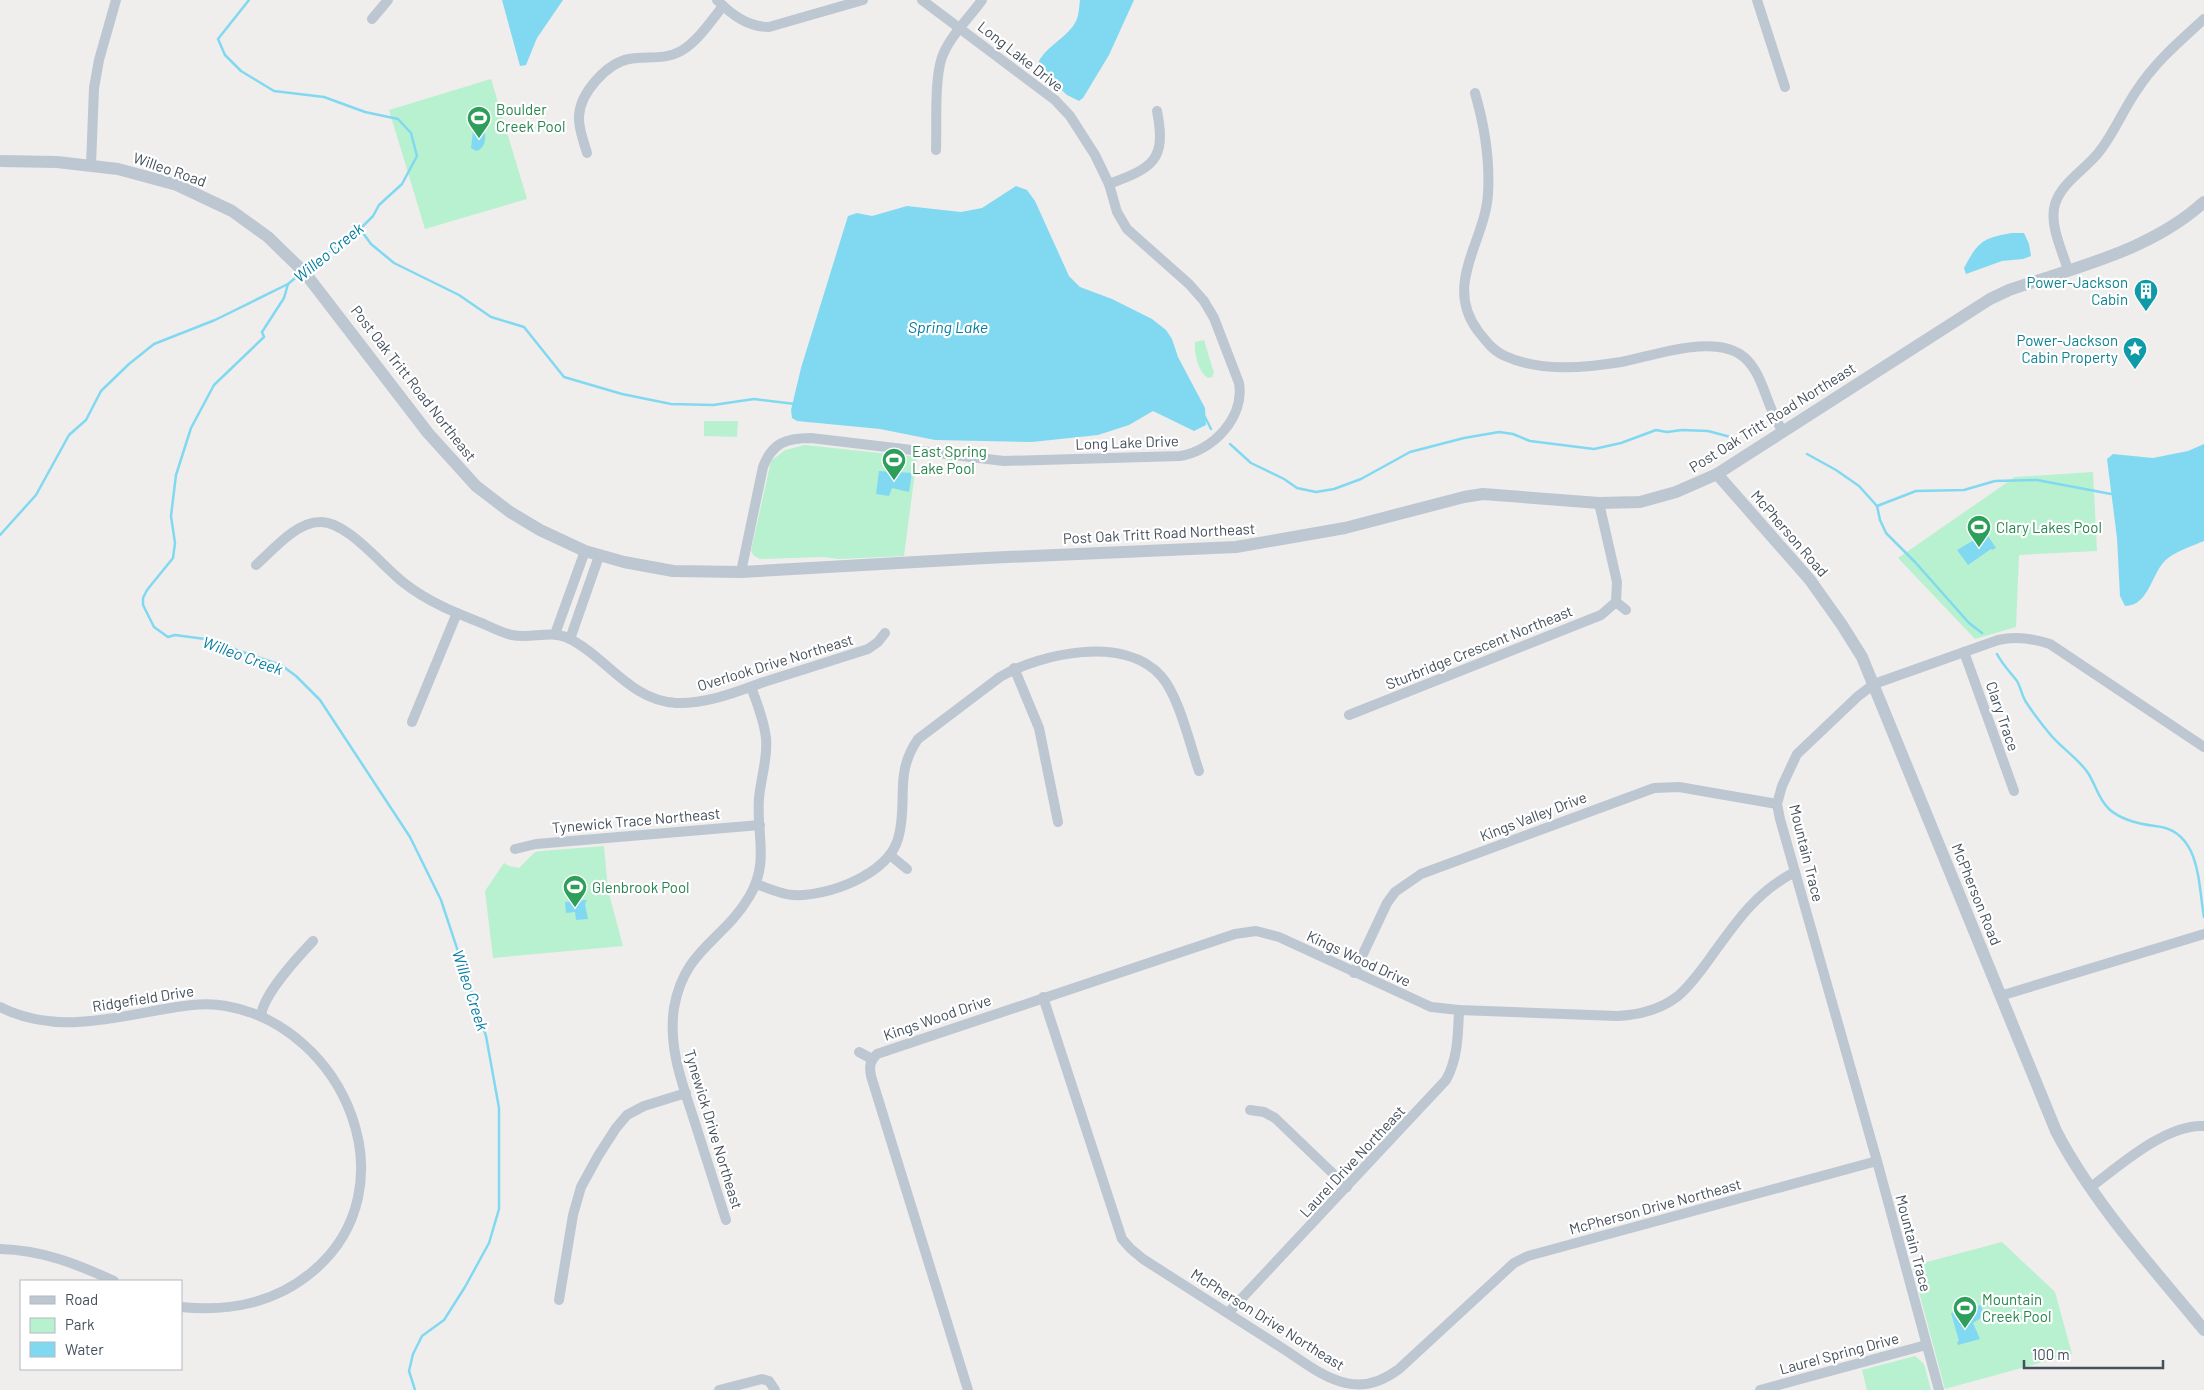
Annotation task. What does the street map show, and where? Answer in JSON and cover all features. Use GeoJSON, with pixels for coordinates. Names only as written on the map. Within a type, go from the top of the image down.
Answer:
{"type":"FeatureCollection","features":[{"type":"Feature","properties":{"kind":"street"},"geometry":{"type":"LineString","coordinates":[[92,165],[94,88],[99,60],[116,0]]}},
{"type":"Feature","properties":{"kind":"street"},"geometry":{"type":"LineString","coordinates":[[372,19],[388,0]]}},
{"type":"Feature","properties":{"kind":"street"},"geometry":{"type":"LineString","coordinates":[[587,153],[579,123],[580,107],[603,72],[626,60],[662,57],[682,50],[720,3],[745,22],[761,27],[769,27],[863,0]]}},
{"type":"Feature","properties":{"kind":"street","name":"Long Lake Drive"},"geometry":{"type":"LineString","coordinates":[[741,572],[763,467],[768,454],[774,447],[796,438],[811,438],[1004,461],[1180,456],[1191,455],[1209,446],[1233,418],[1237,410],[1240,393],[1235,372],[1214,318],[1204,301],[1189,284],[1127,229],[1117,212],[1109,184],[1095,155],[1062,107],[922,0]]}},
{"type":"Feature","properties":{"kind":"street"},"geometry":{"type":"LineString","coordinates":[[936,150],[939,68],[947,47],[982,0]]}},
{"type":"Feature","properties":{"kind":"street"},"geometry":{"type":"LineString","coordinates":[[1757,0],[1785,87]]}},
{"type":"Feature","properties":{"kind":"street"},"geometry":{"type":"LineString","coordinates":[[2068,270],[2055,225],[2055,205],[2058,198],[2105,144],[2136,91],[2153,68],[2204,19]]}},
{"type":"Feature","properties":{"kind":"street"},"geometry":{"type":"LineString","coordinates":[[1475,93],[1481,113],[1488,194],[1465,276],[1464,297],[1473,324],[1493,349],[1519,361],[1556,367],[1601,365],[1689,348],[1713,347],[1736,352],[1744,357],[1755,370],[1774,417],[1782,431]]}},
{"type":"Feature","properties":{"kind":"street"},"geometry":{"type":"LineString","coordinates":[[1109,184],[1137,174],[1149,166],[1155,159],[1161,140],[1157,111]]}},
{"type":"Feature","properties":{"kind":"street","name":"Willeo Road"},"geometry":{"type":"LineString","coordinates":[[0,161],[92,165],[148,176],[177,185],[232,212],[268,237],[305,272]]}},
{"type":"Feature","properties":{"kind":"street","name":"Post Oak Tritt Road Northeast"},"geometry":{"type":"LineString","coordinates":[[305,272],[428,433],[465,475],[510,512],[540,530],[600,556],[673,570],[741,572],[986,558],[1236,547],[1345,528],[1464,497],[1483,494],[1599,503],[1640,502],[1656,499],[1683,490],[1717,474],[1990,299],[2009,290],[2156,237],[2204,202]]}},
{"type":"Feature","properties":{"kind":"street","name":"McPherson Road"},"geometry":{"type":"LineString","coordinates":[[1717,474],[1775,538],[1827,602],[1862,657],[2000,996],[2065,1149],[2091,1187],[2204,1330]]}},
{"type":"Feature","properties":{"kind":"street"},"geometry":{"type":"LineString","coordinates":[[1599,503],[1617,582],[1616,602],[1626,610]]}},
{"type":"Feature","properties":{"kind":"street","name":"Overlook Drive Northeast"},"geometry":{"type":"LineString","coordinates":[[256,565],[306,524],[320,522],[333,524],[346,532],[403,583],[432,601],[513,635],[555,634],[570,639],[590,653],[629,686],[660,700],[676,703],[710,699],[868,649],[878,642],[885,633]]}},
{"type":"Feature","properties":{"kind":"street"},"geometry":{"type":"LineString","coordinates":[[555,634],[585,551]]}},
{"type":"Feature","properties":{"kind":"street"},"geometry":{"type":"LineString","coordinates":[[570,639],[600,556]]}},
{"type":"Feature","properties":{"kind":"street","name":"Sturbridge Crescent Northeast"},"geometry":{"type":"LineString","coordinates":[[1349,716],[1601,615],[1616,602]]}},
{"type":"Feature","properties":{"kind":"street"},"geometry":{"type":"LineString","coordinates":[[412,722],[457,613]]}},
{"type":"Feature","properties":{"kind":"street","name":"Mountain Trace"},"geometry":{"type":"LineString","coordinates":[[1939,1390],[1877,1161],[1780,819],[1778,804],[1788,771],[1797,754],[1820,731],[1874,684],[2010,638],[2037,640],[2050,644],[2204,747]]}},
{"type":"Feature","properties":{"kind":"street","name":"Clary Trace"},"geometry":{"type":"LineString","coordinates":[[1964,652],[2014,791]]}},
{"type":"Feature","properties":{"kind":"street"},"geometry":{"type":"LineString","coordinates":[[756,884],[790,894],[816,893],[864,876],[890,855],[900,830],[902,776],[912,749],[926,731],[1014,668],[1048,657],[1090,653],[1126,655],[1145,663],[1161,675],[1171,692],[1199,771]]}},
{"type":"Feature","properties":{"kind":"street"},"geometry":{"type":"LineString","coordinates":[[1014,668],[1039,728],[1058,822]]}},
{"type":"Feature","properties":{"kind":"street","name":"Tynewick Drive Northeast"},"geometry":{"type":"LineString","coordinates":[[726,1220],[673,1049],[672,1029],[679,990],[688,968],[698,952],[742,907],[756,884],[762,857],[759,800],[766,744],[764,726],[752,687]]}},
{"type":"Feature","properties":{"kind":"street","name":"Kings Valley Drive"},"geometry":{"type":"LineString","coordinates":[[1354,973],[1387,903],[1395,892],[1421,874],[1654,788],[1679,787],[1778,804]]}},
{"type":"Feature","properties":{"kind":"street","name":"Tynewick Trace Northeast"},"geometry":{"type":"LineString","coordinates":[[515,849],[536,844],[760,824]]}},
{"type":"Feature","properties":{"kind":"street"},"geometry":{"type":"LineString","coordinates":[[890,855],[907,869]]}},
{"type":"Feature","properties":{"kind":"street","name":"Kings Wood Drive"},"geometry":{"type":"LineString","coordinates":[[968,1390],[871,1076],[869,1067],[872,1059],[884,1050],[1235,934],[1256,931],[1279,937],[1431,1007],[1459,1010],[1617,1016],[1650,1011],[1678,995],[1691,983],[1747,908],[1773,883],[1795,872]]}},
{"type":"Feature","properties":{"kind":"street"},"geometry":{"type":"LineString","coordinates":[[2000,996],[2204,934]]}},
{"type":"Feature","properties":{"kind":"street"},"geometry":{"type":"LineString","coordinates":[[261,1016],[266,1003],[281,978],[313,940]]}},
{"type":"Feature","properties":{"kind":"street","name":"McPherson Drive Northeast"},"geometry":{"type":"LineString","coordinates":[[1044,997],[1122,1239],[1143,1258],[1228,1313],[1332,1378],[1348,1384],[1374,1383],[1386,1379],[1400,1369],[1514,1263],[1528,1256],[1877,1161]]}},
{"type":"Feature","properties":{"kind":"street","name":"Ridgefield Drive"},"geometry":{"type":"LineString","coordinates":[[0,1007],[36,1020],[68,1024],[98,1022],[200,1004],[228,1006],[261,1016],[278,1025],[310,1048],[337,1082],[346,1100],[359,1142],[360,1182],[356,1201],[341,1238],[330,1254],[302,1281],[279,1294],[256,1303],[200,1309],[182,1307]]}},
{"type":"Feature","properties":{"kind":"street","name":"Laurel Drive Northeast"},"geometry":{"type":"LineString","coordinates":[[1228,1313],[1348,1187],[1446,1080],[1454,1066],[1459,1010]]}},
{"type":"Feature","properties":{"kind":"street","name":"Kings Wood Drive"},"geometry":{"type":"LineString","coordinates":[[859,1052],[872,1059]]}},
{"type":"Feature","properties":{"kind":"street"},"geometry":{"type":"LineString","coordinates":[[559,1300],[574,1215],[581,1187],[598,1156],[616,1128],[628,1115],[644,1106],[686,1093]]}},
{"type":"Feature","properties":{"kind":"street"},"geometry":{"type":"LineString","coordinates":[[1250,1110],[1264,1112],[1275,1118],[1348,1187]]}},
{"type":"Feature","properties":{"kind":"street"},"geometry":{"type":"LineString","coordinates":[[2091,1187],[2164,1137],[2189,1127],[2204,1126]]}},
{"type":"Feature","properties":{"kind":"street"},"geometry":{"type":"LineString","coordinates":[[0,1249],[50,1255],[74,1263],[112,1280]]}},
{"type":"Feature","properties":{"kind":"street","name":"Laurel Spring Drive"},"geometry":{"type":"LineString","coordinates":[[1760,1390],[1926,1344]]}},
{"type":"Feature","properties":{"kind":"street"},"geometry":{"type":"LineString","coordinates":[[720,1390],[771,1377],[775,1390]]}},
{"type":"Feature","properties":{"kind":"green space"},"geometry":{"type":"Polygon","coordinates":[[[491,79],[527,199],[425,229],[389,110],[491,79]]]}},
{"type":"Feature","properties":{"kind":"green space"},"geometry":{"type":"Polygon","coordinates":[[[1204,340],[1214,373],[1212,377],[1208,378],[1199,367],[1195,351],[1195,342],[1204,340]]]}},
{"type":"Feature","properties":{"kind":"green space"},"geometry":{"type":"Polygon","coordinates":[[[704,421],[738,421],[737,437],[704,436],[704,421]]]}},
{"type":"Feature","properties":{"kind":"green space"},"geometry":{"type":"Polygon","coordinates":[[[805,445],[917,457],[904,556],[839,559],[823,557],[760,559],[754,556],[751,551],[771,461],[785,450],[805,445]]]}},
{"type":"Feature","properties":{"kind":"green space"},"geometry":{"type":"Polygon","coordinates":[[[2093,472],[2097,551],[2019,555],[2016,627],[1975,639],[1898,558],[2015,477],[2093,472]]]}},
{"type":"Feature","properties":{"kind":"green space"},"geometry":{"type":"Polygon","coordinates":[[[604,846],[608,890],[623,946],[493,958],[485,891],[504,863],[519,868],[535,852],[604,846]]]}},
{"type":"Feature","properties":{"kind":"green space"},"geometry":{"type":"Polygon","coordinates":[[[2002,1242],[2055,1292],[2072,1354],[1945,1389],[1912,1266],[2002,1242]]]}},
{"type":"Feature","properties":{"kind":"green space"},"geometry":{"type":"Polygon","coordinates":[[[1915,1356],[1924,1364],[1931,1390],[1867,1390],[1862,1370],[1915,1356]]]}},
{"type":"Feature","properties":{"kind":"water"},"geometry":{"type":"Polygon","coordinates":[[[502,0],[563,0],[537,38],[526,65],[520,66],[502,0]]]}},
{"type":"Feature","properties":{"kind":"water"},"geometry":{"type":"Polygon","coordinates":[[[1080,0],[1134,0],[1109,55],[1083,98],[1079,101],[1067,95],[1037,68],[1048,50],[1075,23],[1080,0]]]}},
{"type":"Feature","properties":{"kind":"water","name":"Boulder Creek Pool"},"geometry":{"type":"Polygon","coordinates":[[[480,127],[485,133],[485,142],[483,147],[476,151],[471,148],[473,131],[480,127]]]}},
{"type":"Feature","properties":{"kind":"water","name":"Spring Lake"},"geometry":{"type":"Polygon","coordinates":[[[1016,186],[1027,190],[1035,201],[1069,276],[1080,287],[1112,299],[1152,319],[1166,330],[1205,408],[1206,425],[1194,431],[1153,411],[1129,425],[1098,435],[1032,442],[935,440],[880,429],[797,421],[792,418],[791,410],[801,368],[848,216],[857,213],[872,216],[907,206],[961,212],[982,208],[1016,186]]]}},
{"type":"Feature","properties":{"kind":"water"},"geometry":{"type":"Polygon","coordinates":[[[2012,233],[2024,233],[2029,244],[2031,256],[2023,259],[2002,261],[1966,274],[1964,268],[1977,247],[1987,239],[2012,233]]]}},
{"type":"Feature","properties":{"kind":"water"},"geometry":{"type":"Polygon","coordinates":[[[2204,444],[2204,541],[2181,550],[2168,558],[2162,564],[2150,587],[2140,600],[2125,606],[2120,596],[2117,538],[2107,459],[2113,454],[2153,458],[2188,451],[2204,444]]]}},
{"type":"Feature","properties":{"kind":"water","name":"East Spring Lake Pool"},"geometry":{"type":"Polygon","coordinates":[[[879,471],[912,473],[909,492],[892,488],[889,496],[876,494],[879,471]]]}},
{"type":"Feature","properties":{"kind":"water","name":"Clary Lakes Pool"},"geometry":{"type":"Polygon","coordinates":[[[1986,533],[1996,548],[1991,549],[1968,565],[1957,550],[1986,533]]]}},
{"type":"Feature","properties":{"kind":"water","name":"Glenbrook Pool"},"geometry":{"type":"Polygon","coordinates":[[[587,900],[585,904],[588,919],[576,920],[575,912],[566,913],[565,902],[587,900]]]}},
{"type":"Feature","properties":{"kind":"water","name":"Mountain Creek Pool"},"geometry":{"type":"Polygon","coordinates":[[[1981,1305],[1984,1316],[1973,1323],[1980,1339],[1958,1345],[1957,1342],[1959,1341],[1951,1313],[1981,1305]]]}},
{"type":"Feature","properties":{"kind":"waterway","name":"Willeo Creek"},"geometry":{"type":"LineString","coordinates":[[249,0],[218,39],[225,55],[241,71],[274,91],[324,97],[365,112],[398,119],[411,133],[417,156],[402,184],[379,205],[373,216],[360,229],[307,269]]}},
{"type":"Feature","properties":{"kind":"waterway"},"geometry":{"type":"LineString","coordinates":[[360,229],[371,244],[394,263],[459,295],[491,317],[524,327],[564,377],[622,394],[671,404],[713,405],[754,399],[795,404]]}},
{"type":"Feature","properties":{"kind":"waterway","name":"Willeo Creek"},"geometry":{"type":"LineString","coordinates":[[300,274],[288,284],[284,298],[262,332],[264,337],[214,385],[191,428],[176,475],[171,516],[175,543],[173,558],[147,590],[143,598],[143,605],[154,627],[168,637],[175,635],[205,639],[281,665],[296,676],[320,700],[410,837],[441,900],[486,1036],[499,1108],[499,1209],[489,1243],[465,1287],[444,1320],[422,1336],[413,1354],[409,1371],[415,1390]]}},
{"type":"Feature","properties":{"kind":"waterway"},"geometry":{"type":"LineString","coordinates":[[0,535],[36,495],[69,435],[86,420],[101,391],[129,364],[154,344],[215,320],[288,284]]}},
{"type":"Feature","properties":{"kind":"waterway"},"geometry":{"type":"LineString","coordinates":[[1203,416],[1211,429]]}},
{"type":"Feature","properties":{"kind":"waterway"},"geometry":{"type":"LineString","coordinates":[[1230,444],[1251,463],[1284,479],[1297,488],[1316,492],[1334,489],[1361,479],[1410,452],[1464,438],[1499,432],[1513,434],[1530,441],[1594,449],[1621,443],[1656,430],[1667,432],[1682,430],[1708,431],[1738,439]]}},
{"type":"Feature","properties":{"kind":"waterway"},"geometry":{"type":"LineString","coordinates":[[1807,454],[1836,470],[1859,486],[1877,506],[1880,520],[1886,533],[1915,562],[1969,623],[1982,633]]}},
{"type":"Feature","properties":{"kind":"waterway"},"geometry":{"type":"LineString","coordinates":[[1877,506],[1916,491],[1964,490],[1995,481],[2037,480],[2111,494]]}},
{"type":"Feature","properties":{"kind":"waterway"},"geometry":{"type":"LineString","coordinates":[[1997,654],[2017,681],[2025,700],[2034,714],[2053,738],[2084,768],[2102,801],[2109,809],[2125,819],[2170,830],[2181,837],[2189,848],[2194,861],[2204,917]]}},
{"type":"Feature","properties":{"kind":"place","name":"Boulder Creek Pool"},"geometry":{"type":"Point","coordinates":[479,139]}},
{"type":"Feature","properties":{"kind":"place","name":"Power-Jackson Cabin"},"geometry":{"type":"Point","coordinates":[2146,312]}},
{"type":"Feature","properties":{"kind":"place","name":"Power-Jackson Cabin Property"},"geometry":{"type":"Point","coordinates":[2135,370]}},
{"type":"Feature","properties":{"kind":"place","name":"East Spring Lake Pool"},"geometry":{"type":"Point","coordinates":[894,481]}},
{"type":"Feature","properties":{"kind":"place","name":"Clary Lakes Pool"},"geometry":{"type":"Point","coordinates":[1979,548]}},
{"type":"Feature","properties":{"kind":"place","name":"Glenbrook Pool"},"geometry":{"type":"Point","coordinates":[575,908]}},
{"type":"Feature","properties":{"kind":"place","name":"Mountain Creek Pool"},"geometry":{"type":"Point","coordinates":[1965,1329]}}]}
